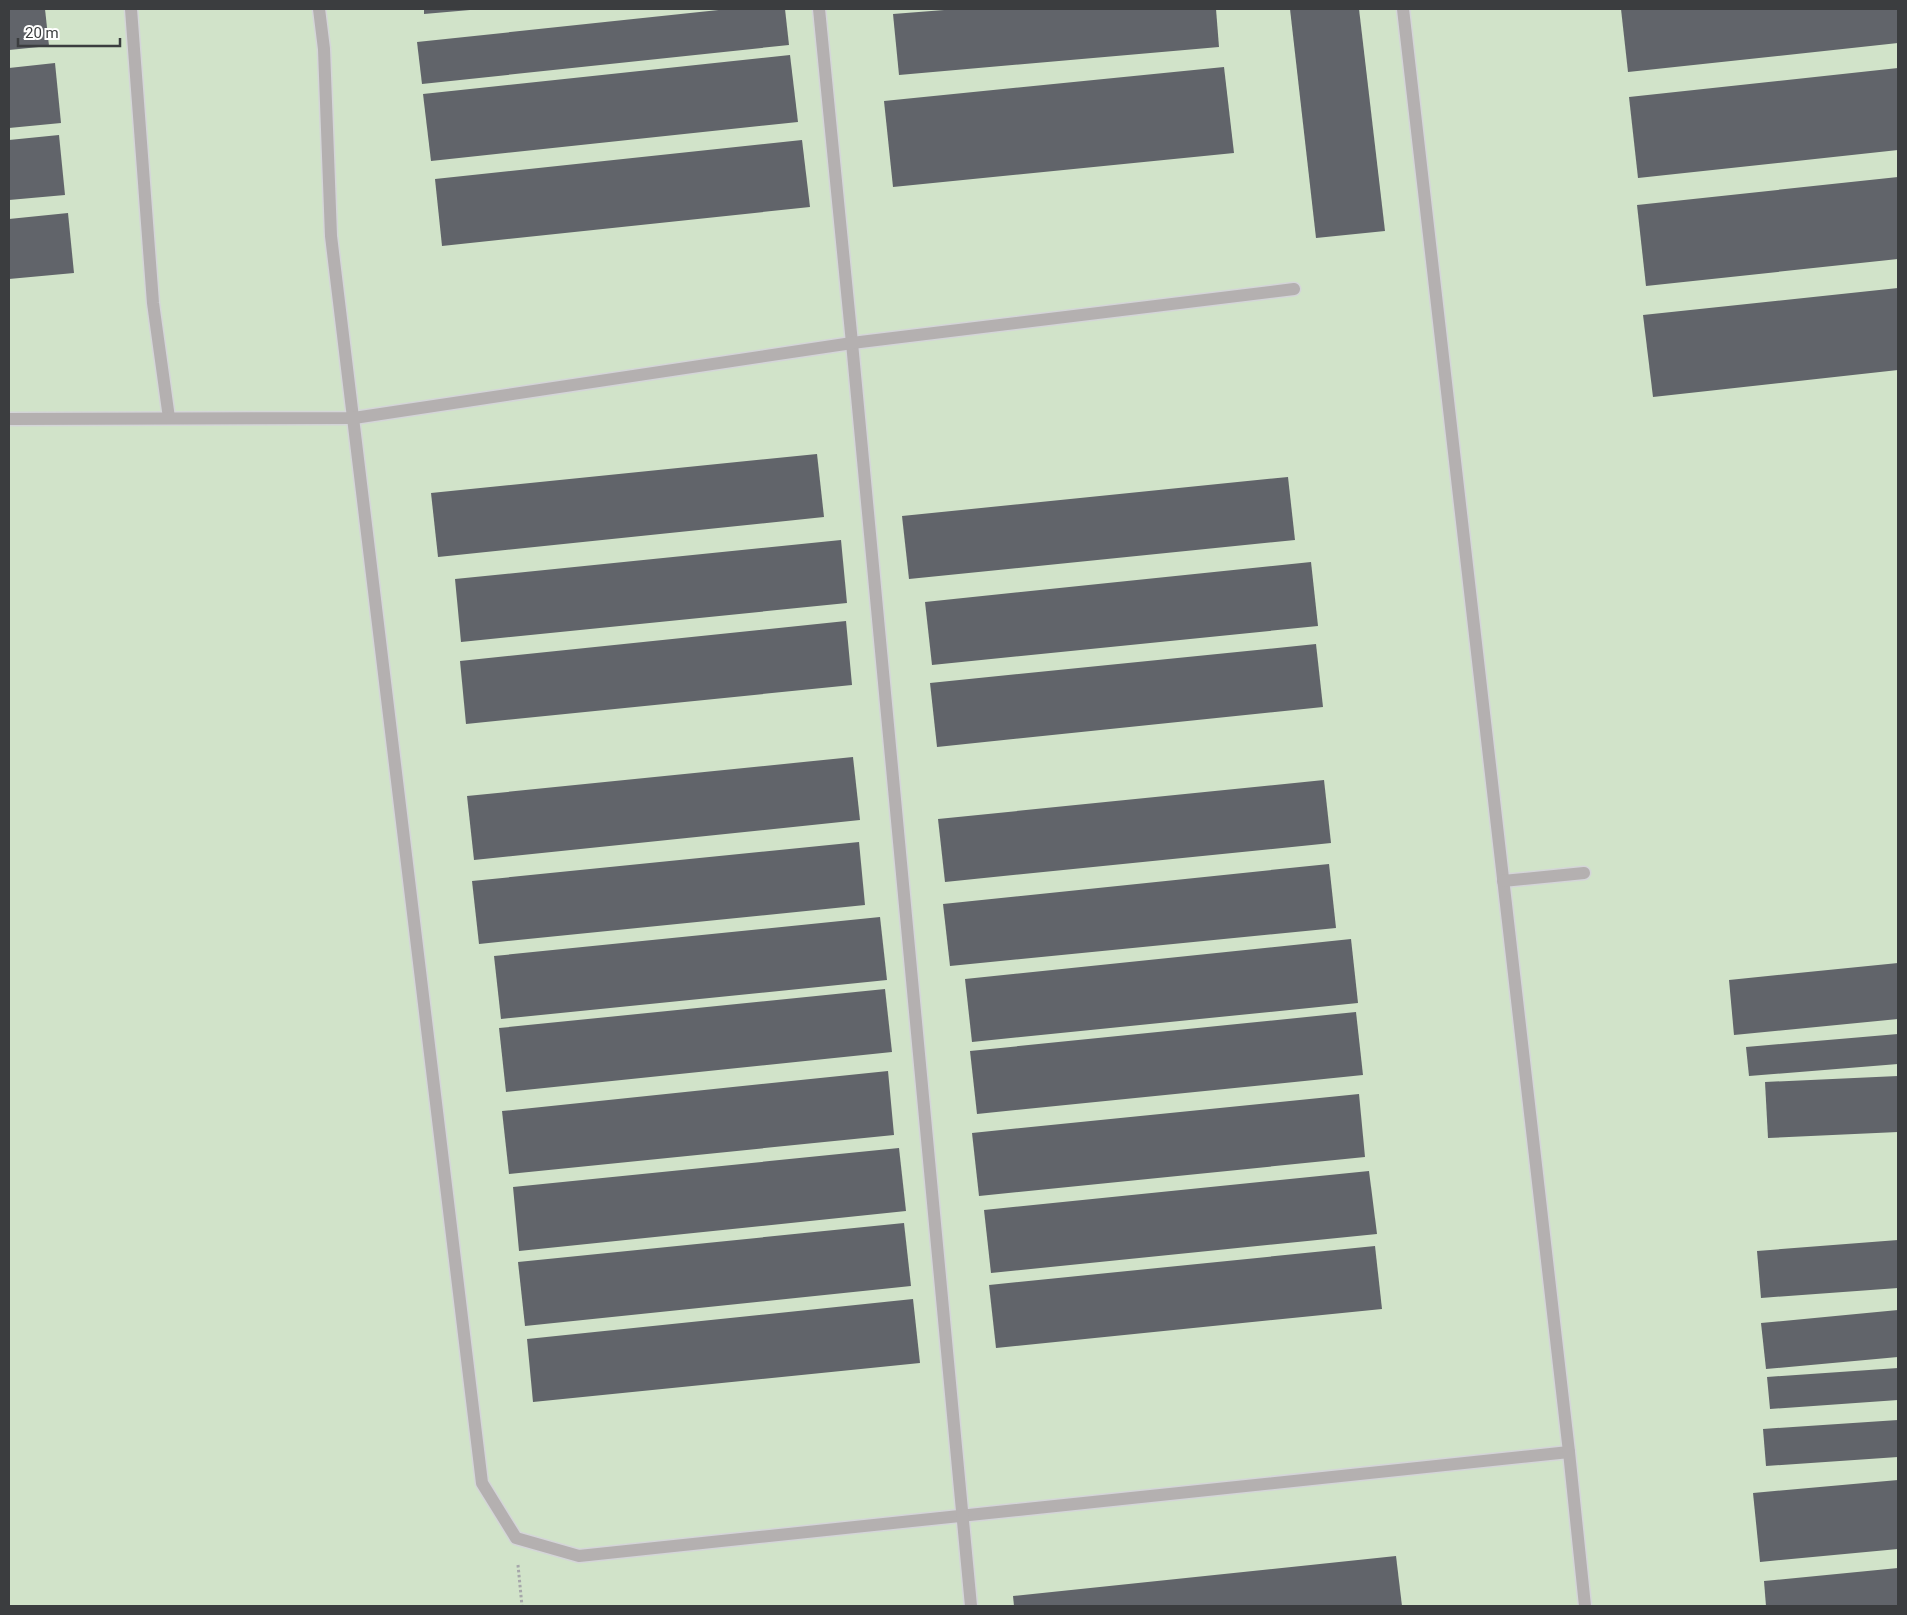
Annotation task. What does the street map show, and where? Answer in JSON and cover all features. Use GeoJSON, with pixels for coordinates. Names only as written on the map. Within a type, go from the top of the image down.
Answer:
{"type":"FeatureCollection","features":[{"type":"Feature","properties":{"kind":"lane"},"geometry":{"type":"LineString","coordinates":[[131,9],[153,303],[169,418]]}},
{"type":"Feature","properties":{"kind":"lane"},"geometry":{"type":"LineString","coordinates":[[319,9],[324,49],[331,236],[482,1483],[516,1538],[579,1556],[1569,1452]]}},
{"type":"Feature","properties":{"kind":"lane"},"geometry":{"type":"LineString","coordinates":[[819,9],[972,1606]]}},
{"type":"Feature","properties":{"kind":"lane"},"geometry":{"type":"LineString","coordinates":[[1402,9],[1569,1452],[1585,1606]]}},
{"type":"Feature","properties":{"kind":"lane"},"geometry":{"type":"LineString","coordinates":[[9,419],[354,418],[852,343],[1294,289]]}},
{"type":"Feature","properties":{"kind":"lane"},"geometry":{"type":"LineString","coordinates":[[1503,881],[1584,873]]}},
{"type":"Feature","properties":{"kind":"path"},"geometry":{"type":"LineString","coordinates":[[516,1538],[522,1606]]}},
{"type":"Feature","properties":{"kind":"green space"},"geometry":{"type":"Polygon","coordinates":[[[9,9],[1898,9],[1898,1606],[9,1606],[9,9]]]}},
{"type":"Feature","properties":{"kind":"building"},"geometry":{"type":"Polygon","coordinates":[[[9,9],[45,9],[49,46],[9,50],[9,9]]]}},
{"type":"Feature","properties":{"kind":"building"},"geometry":{"type":"Polygon","coordinates":[[[424,9],[470,9],[470,10],[424,14],[424,9]]]}},
{"type":"Feature","properties":{"kind":"building"},"geometry":{"type":"Polygon","coordinates":[[[728,9],[785,9],[789,45],[422,84],[417,42],[728,9]]]}},
{"type":"Feature","properties":{"kind":"building"},"geometry":{"type":"Polygon","coordinates":[[[957,9],[1216,9],[1219,47],[899,75],[893,14],[957,9]]]}},
{"type":"Feature","properties":{"kind":"building"},"geometry":{"type":"Polygon","coordinates":[[[1290,9],[1359,9],[1385,231],[1316,238],[1290,9]]]}},
{"type":"Feature","properties":{"kind":"building"},"geometry":{"type":"Polygon","coordinates":[[[1621,9],[1898,9],[1898,43],[1628,72],[1621,9]]]}},
{"type":"Feature","properties":{"kind":"building"},"geometry":{"type":"Polygon","coordinates":[[[790,55],[798,122],[431,161],[423,94],[790,55]]]}},
{"type":"Feature","properties":{"kind":"building"},"geometry":{"type":"Polygon","coordinates":[[[55,63],[61,123],[9,128],[9,68],[55,63]]]}},
{"type":"Feature","properties":{"kind":"building"},"geometry":{"type":"Polygon","coordinates":[[[1224,67],[1234,153],[893,187],[884,101],[1224,67]]]}},
{"type":"Feature","properties":{"kind":"building"},"geometry":{"type":"Polygon","coordinates":[[[1898,68],[1898,150],[1638,178],[1629,97],[1898,68]]]}},
{"type":"Feature","properties":{"kind":"building"},"geometry":{"type":"Polygon","coordinates":[[[59,135],[65,195],[9,200],[9,140],[59,135]]]}},
{"type":"Feature","properties":{"kind":"building"},"geometry":{"type":"Polygon","coordinates":[[[802,140],[810,207],[442,246],[435,179],[802,140]]]}},
{"type":"Feature","properties":{"kind":"building"},"geometry":{"type":"Polygon","coordinates":[[[1898,177],[1898,259],[1646,286],[1637,205],[1898,177]]]}},
{"type":"Feature","properties":{"kind":"building"},"geometry":{"type":"Polygon","coordinates":[[[68,213],[74,273],[9,279],[9,219],[68,213]]]}},
{"type":"Feature","properties":{"kind":"building"},"geometry":{"type":"Polygon","coordinates":[[[1898,288],[1898,370],[1653,397],[1643,315],[1898,288]]]}},
{"type":"Feature","properties":{"kind":"building"},"geometry":{"type":"Polygon","coordinates":[[[817,454],[824,517],[438,557],[431,493],[817,454]]]}},
{"type":"Feature","properties":{"kind":"building"},"geometry":{"type":"Polygon","coordinates":[[[1288,477],[1295,540],[909,579],[902,516],[1288,477]]]}},
{"type":"Feature","properties":{"kind":"building"},"geometry":{"type":"Polygon","coordinates":[[[841,540],[847,603],[461,642],[455,579],[841,540]]]}},
{"type":"Feature","properties":{"kind":"building"},"geometry":{"type":"Polygon","coordinates":[[[1311,562],[1318,626],[932,665],[925,602],[1311,562]]]}},
{"type":"Feature","properties":{"kind":"building"},"geometry":{"type":"Polygon","coordinates":[[[846,621],[852,685],[466,724],[460,661],[846,621]]]}},
{"type":"Feature","properties":{"kind":"building"},"geometry":{"type":"Polygon","coordinates":[[[1316,644],[1323,707],[937,747],[930,683],[1316,644]]]}},
{"type":"Feature","properties":{"kind":"building"},"geometry":{"type":"Polygon","coordinates":[[[853,757],[860,820],[474,860],[467,796],[853,757]]]}},
{"type":"Feature","properties":{"kind":"building"},"geometry":{"type":"Polygon","coordinates":[[[1324,780],[1331,843],[945,882],[938,819],[1324,780]]]}},
{"type":"Feature","properties":{"kind":"building"},"geometry":{"type":"Polygon","coordinates":[[[859,842],[865,905],[479,944],[472,881],[859,842]]]}},
{"type":"Feature","properties":{"kind":"building"},"geometry":{"type":"Polygon","coordinates":[[[1329,864],[1336,928],[950,966],[943,904],[1329,864]]]}},
{"type":"Feature","properties":{"kind":"building"},"geometry":{"type":"Polygon","coordinates":[[[880,917],[887,980],[501,1019],[494,956],[880,917]]]}},
{"type":"Feature","properties":{"kind":"building"},"geometry":{"type":"Polygon","coordinates":[[[1351,939],[1358,1003],[972,1042],[965,979],[1351,939]]]}},
{"type":"Feature","properties":{"kind":"building"},"geometry":{"type":"Polygon","coordinates":[[[1898,963],[1898,1019],[1734,1035],[1729,980],[1898,963]]]}},
{"type":"Feature","properties":{"kind":"building"},"geometry":{"type":"Polygon","coordinates":[[[885,989],[892,1052],[506,1092],[499,1028],[885,989]]]}},
{"type":"Feature","properties":{"kind":"building"},"geometry":{"type":"Polygon","coordinates":[[[1356,1012],[1363,1075],[977,1114],[970,1051],[1356,1012]]]}},
{"type":"Feature","properties":{"kind":"building"},"geometry":{"type":"Polygon","coordinates":[[[1898,1034],[1898,1064],[1749,1076],[1746,1047],[1898,1034]]]}},
{"type":"Feature","properties":{"kind":"building"},"geometry":{"type":"Polygon","coordinates":[[[888,1071],[894,1135],[509,1174],[502,1111],[888,1071]]]}},
{"type":"Feature","properties":{"kind":"building"},"geometry":{"type":"Polygon","coordinates":[[[1898,1076],[1898,1132],[1768,1138],[1765,1082],[1898,1076]]]}},
{"type":"Feature","properties":{"kind":"building"},"geometry":{"type":"Polygon","coordinates":[[[1359,1094],[1365,1157],[979,1196],[972,1133],[1359,1094]]]}},
{"type":"Feature","properties":{"kind":"building"},"geometry":{"type":"Polygon","coordinates":[[[899,1148],[906,1211],[519,1251],[513,1187],[899,1148]]]}},
{"type":"Feature","properties":{"kind":"building"},"geometry":{"type":"Polygon","coordinates":[[[1369,1171],[1377,1234],[991,1273],[984,1210],[1369,1171]]]}},
{"type":"Feature","properties":{"kind":"building"},"geometry":{"type":"Polygon","coordinates":[[[904,1223],[911,1286],[525,1326],[518,1262],[904,1223]]]}},
{"type":"Feature","properties":{"kind":"building"},"geometry":{"type":"Polygon","coordinates":[[[1898,1240],[1898,1288],[1761,1298],[1757,1251],[1898,1240]]]}},
{"type":"Feature","properties":{"kind":"building"},"geometry":{"type":"Polygon","coordinates":[[[1375,1246],[1382,1309],[996,1348],[989,1285],[1375,1246]]]}},
{"type":"Feature","properties":{"kind":"building"},"geometry":{"type":"Polygon","coordinates":[[[913,1299],[920,1363],[533,1402],[527,1339],[913,1299]]]}},
{"type":"Feature","properties":{"kind":"building"},"geometry":{"type":"Polygon","coordinates":[[[1898,1310],[1898,1357],[1766,1369],[1761,1323],[1898,1310]]]}},
{"type":"Feature","properties":{"kind":"building"},"geometry":{"type":"Polygon","coordinates":[[[1898,1368],[1898,1400],[1770,1409],[1767,1377],[1898,1368]]]}},
{"type":"Feature","properties":{"kind":"building"},"geometry":{"type":"Polygon","coordinates":[[[1898,1420],[1898,1457],[1766,1466],[1763,1429],[1898,1420]]]}},
{"type":"Feature","properties":{"kind":"building"},"geometry":{"type":"Polygon","coordinates":[[[1898,1480],[1898,1549],[1760,1562],[1753,1493],[1898,1480]]]}},
{"type":"Feature","properties":{"kind":"building"},"geometry":{"type":"Polygon","coordinates":[[[1396,1556],[1402,1606],[1014,1606],[1013,1596],[1396,1556]]]}},
{"type":"Feature","properties":{"kind":"building"},"geometry":{"type":"Polygon","coordinates":[[[1898,1568],[1898,1606],[1766,1606],[1764,1581],[1898,1568]]]}}]}
